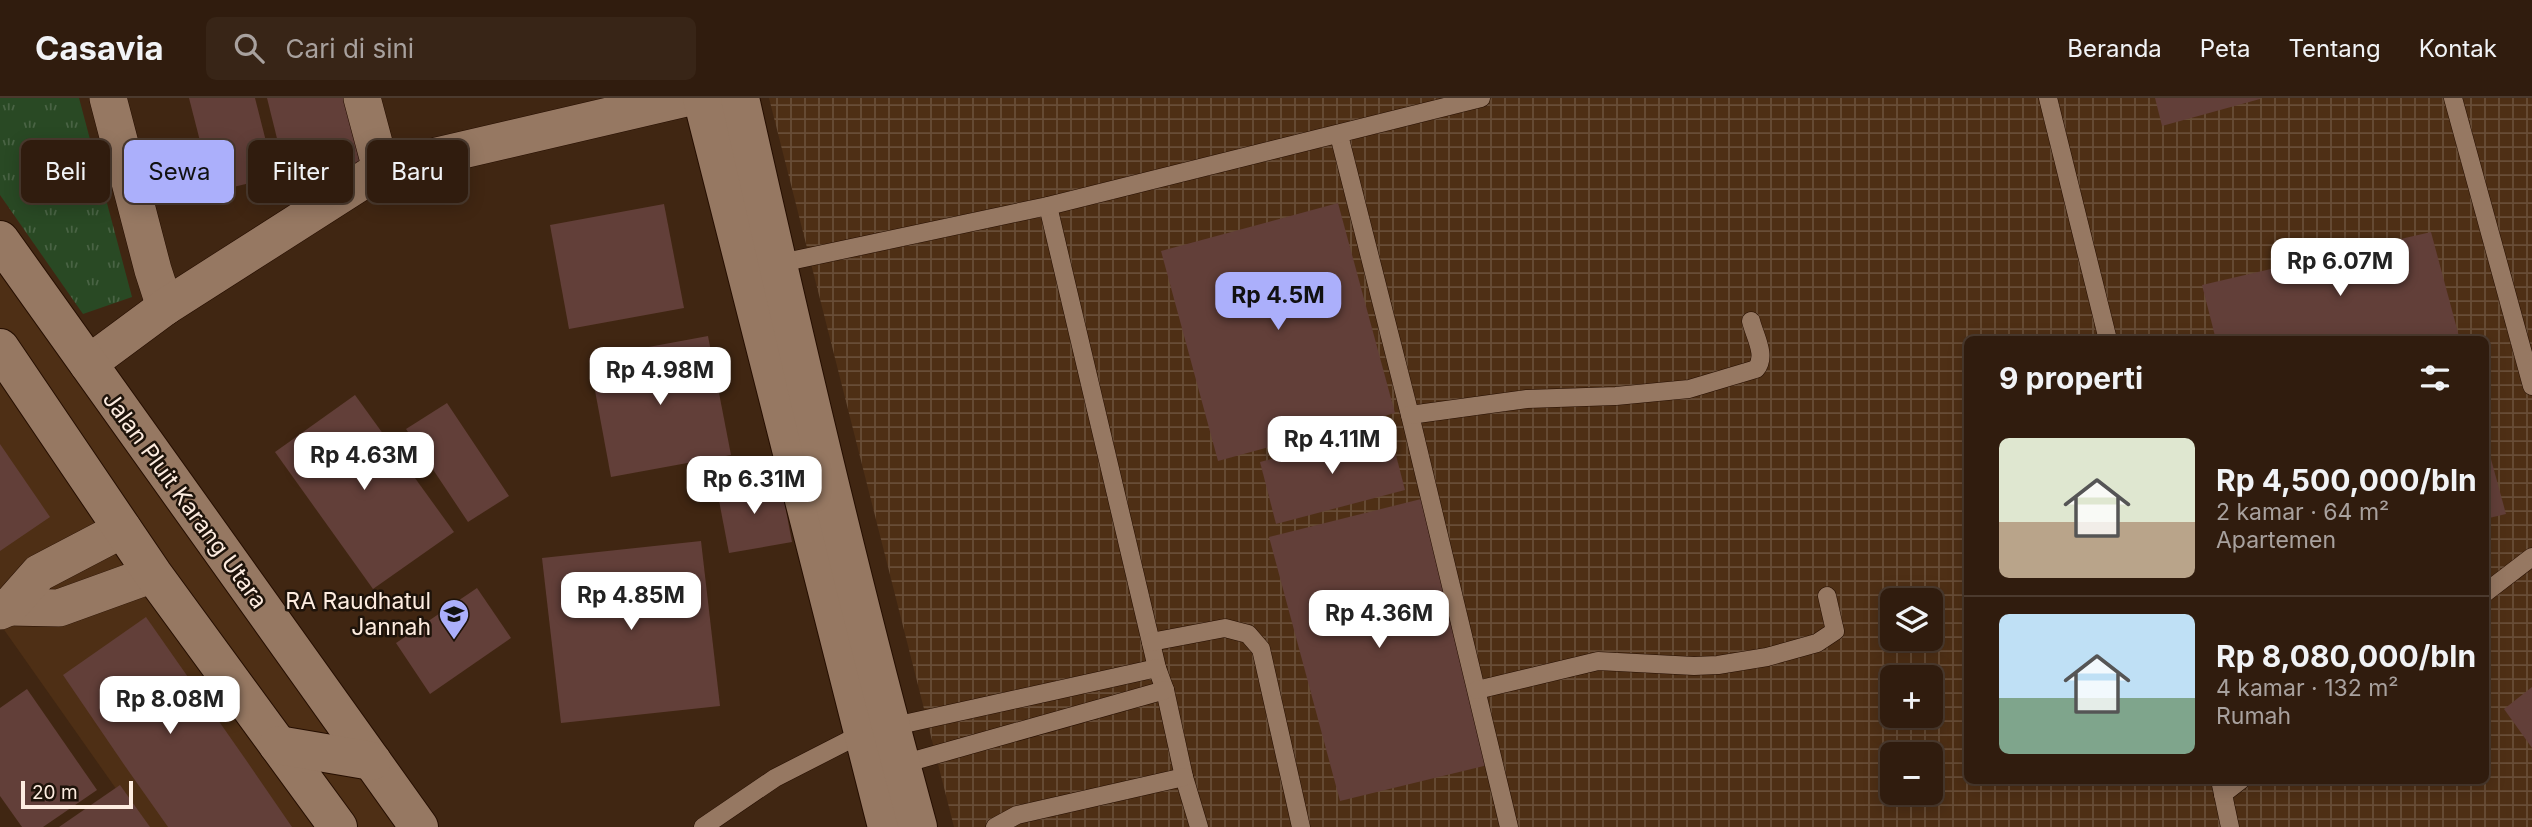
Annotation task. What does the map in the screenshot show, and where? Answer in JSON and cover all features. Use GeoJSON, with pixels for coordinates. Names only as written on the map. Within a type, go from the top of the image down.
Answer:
{"type":"FeatureCollection","features":[{"type":"Feature","properties":{"kind":"street"},"geometry":{"type":"LineString","coordinates":[[108,98],[165,307]]}},
{"type":"Feature","properties":{"kind":"street"},"geometry":{"type":"LineString","coordinates":[[362,98],[373,140]]}},
{"type":"Feature","properties":{"kind":"street"},"geometry":{"type":"LineString","coordinates":[[468,149],[686,98]]}},
{"type":"Feature","properties":{"kind":"street"},"geometry":{"type":"LineString","coordinates":[[702,98],[761,267],[888,769],[918,827]]}},
{"type":"Feature","properties":{"kind":"street"},"geometry":{"type":"LineString","coordinates":[[740,98],[761,267]]}},
{"type":"Feature","properties":{"kind":"street"},"geometry":{"type":"LineString","coordinates":[[88,364],[165,307],[367,178]]}},
{"type":"Feature","properties":{"kind":"street","name":"Jalan Pluit Karang Utara"},"geometry":{"type":"LineString","coordinates":[[0,240],[419,827]]}},
{"type":"Feature","properties":{"kind":"street"},"geometry":{"type":"LineString","coordinates":[[0,348],[153,574],[338,827]]}},
{"type":"Feature","properties":{"kind":"street"},"geometry":{"type":"LineString","coordinates":[[5,609],[39,573],[123,529]]}},
{"type":"Feature","properties":{"kind":"street"},"geometry":{"type":"LineString","coordinates":[[5,609],[60,608],[153,574]]}},
{"type":"Feature","properties":{"kind":"street"},"geometry":{"type":"LineString","coordinates":[[278,745],[372,761]]}},
{"type":"Feature","properties":{"kind":"street"},"geometry":{"type":"LineString","coordinates":[[887,827],[888,769]]}},
{"type":"Feature","properties":{"kind":"lane"},"geometry":{"type":"LineString","coordinates":[[761,267],[1048,206],[1481,98]]}},
{"type":"Feature","properties":{"kind":"lane"},"geometry":{"type":"LineString","coordinates":[[2048,98],[2107,336]]}},
{"type":"Feature","properties":{"kind":"lane"},"geometry":{"type":"LineString","coordinates":[[2453,98],[2532,386]]}},
{"type":"Feature","properties":{"kind":"lane"},"geometry":{"type":"LineString","coordinates":[[1339,135],[1410,415],[1509,827]]}},
{"type":"Feature","properties":{"kind":"lane"},"geometry":{"type":"LineString","coordinates":[[1048,206],[1157,668],[1165,690],[1184,777],[1199,827]]}},
{"type":"Feature","properties":{"kind":"lane"},"geometry":{"type":"LineString","coordinates":[[1410,415],[1527,399],[1663,392],[1720,382],[1756,369],[1760,365],[1761,352],[1751,321]]}},
{"type":"Feature","properties":{"kind":"lane"},"geometry":{"type":"LineString","coordinates":[[2489,590],[2532,557]]}},
{"type":"Feature","properties":{"kind":"lane"},"geometry":{"type":"LineString","coordinates":[[1477,690],[1598,661],[1718,665],[1788,652],[1825,639],[1835,631],[1827,596]]}},
{"type":"Feature","properties":{"kind":"lane"},"geometry":{"type":"LineString","coordinates":[[1151,642],[1225,628],[1248,634],[1261,649],[1301,827]]}},
{"type":"Feature","properties":{"kind":"lane"},"geometry":{"type":"LineString","coordinates":[[704,827],[775,778],[877,730],[1157,668]]}},
{"type":"Feature","properties":{"kind":"lane"},"geometry":{"type":"LineString","coordinates":[[888,769],[1165,690]]}},
{"type":"Feature","properties":{"kind":"lane"},"geometry":{"type":"LineString","coordinates":[[995,827],[1017,815],[1184,777]]}},
{"type":"Feature","properties":{"kind":"lane"},"geometry":{"type":"LineString","coordinates":[[2221,787],[2230,827]]}},
{"type":"Feature","properties":{"kind":"shaded area"},"geometry":{"type":"Polygon","coordinates":[[[769,98],[2532,98],[2532,827],[954,827],[769,98]]]}},
{"type":"Feature","properties":{"kind":"shaded area"},"geometry":{"type":"Polygon","coordinates":[[[0,237],[428,827],[143,827],[0,624],[0,237]]]}},
{"type":"Feature","properties":{"kind":"green space"},"geometry":{"type":"Polygon","coordinates":[[[0,98],[79,98],[90,140],[21,140],[21,203],[107,203],[132,297],[83,314],[0,195],[0,98]]]}},
{"type":"Feature","properties":{"kind":"building"},"geometry":{"type":"Polygon","coordinates":[[[189,98],[255,98],[266,140],[248,140],[248,184],[234,187],[234,140],[200,140],[189,98]]]}},
{"type":"Feature","properties":{"kind":"building"},"geometry":{"type":"Polygon","coordinates":[[[267,98],[348,98],[367,172],[353,175],[353,140],[277,140],[267,98]]]}},
{"type":"Feature","properties":{"kind":"building"},"geometry":{"type":"Polygon","coordinates":[[[2155,98],[2260,98],[2260,99],[2162,126],[2155,98]]]}},
{"type":"Feature","properties":{"kind":"building"},"geometry":{"type":"Polygon","coordinates":[[[1338,203],[1395,413],[1218,461],[1161,251],[1338,203]]]}},
{"type":"Feature","properties":{"kind":"building"},"geometry":{"type":"Polygon","coordinates":[[[664,204],[684,308],[569,329],[550,225],[664,204]]]}},
{"type":"Feature","properties":{"kind":"building"},"geometry":{"type":"Polygon","coordinates":[[[2431,232],[2459,336],[2215,336],[2202,285],[2431,232]]]}},
{"type":"Feature","properties":{"kind":"building"},"geometry":{"type":"Polygon","coordinates":[[[708,336],[731,455],[611,477],[589,358],[708,336]]]}},
{"type":"Feature","properties":{"kind":"building"},"geometry":{"type":"Polygon","coordinates":[[[355,395],[454,532],[373,589],[275,452],[355,395]]]}},
{"type":"Feature","properties":{"kind":"building"},"geometry":{"type":"Polygon","coordinates":[[[447,403],[509,496],[468,522],[406,429],[447,403]]]}},
{"type":"Feature","properties":{"kind":"building"},"geometry":{"type":"Polygon","coordinates":[[[1389,428],[1405,490],[1276,524],[1260,462],[1389,428]]]}},
{"type":"Feature","properties":{"kind":"building"},"geometry":{"type":"Polygon","coordinates":[[[0,444],[50,517],[0,551],[0,444]]]}},
{"type":"Feature","properties":{"kind":"building"},"geometry":{"type":"Polygon","coordinates":[[[2489,452],[2506,514],[2489,518],[2489,452]]]}},
{"type":"Feature","properties":{"kind":"building"},"geometry":{"type":"Polygon","coordinates":[[[780,479],[792,542],[729,553],[717,490],[780,479]]]}},
{"type":"Feature","properties":{"kind":"building"},"geometry":{"type":"Polygon","coordinates":[[[1421,499],[1488,765],[1340,801],[1269,537],[1421,499]]]}},
{"type":"Feature","properties":{"kind":"building"},"geometry":{"type":"Polygon","coordinates":[[[701,541],[720,706],[561,723],[542,558],[701,541]]]}},
{"type":"Feature","properties":{"kind":"building","name":"RA Raudhatul Jannah"},"geometry":{"type":"Polygon","coordinates":[[[477,588],[511,638],[430,694],[396,643],[477,588]]]}},
{"type":"Feature","properties":{"kind":"building"},"geometry":{"type":"Polygon","coordinates":[[[146,617],[292,827],[168,827],[125,766],[63,675],[146,617]]]}},
{"type":"Feature","properties":{"kind":"building"},"geometry":{"type":"Polygon","coordinates":[[[2532,687],[2532,748],[2504,709],[2532,687]]]}},
{"type":"Feature","properties":{"kind":"building"},"geometry":{"type":"Polygon","coordinates":[[[27,689],[97,790],[43,827],[22,827],[0,796],[0,708],[27,689]]]}},
{"type":"Feature","properties":{"kind":"building"},"geometry":{"type":"Polygon","coordinates":[[[120,785],[150,827],[59,827],[120,785]]]}},
{"type":"Feature","properties":{"kind":"place","name":"RA Raudhatul Jannah"},"geometry":{"type":"Point","coordinates":[454,641]}}]}
